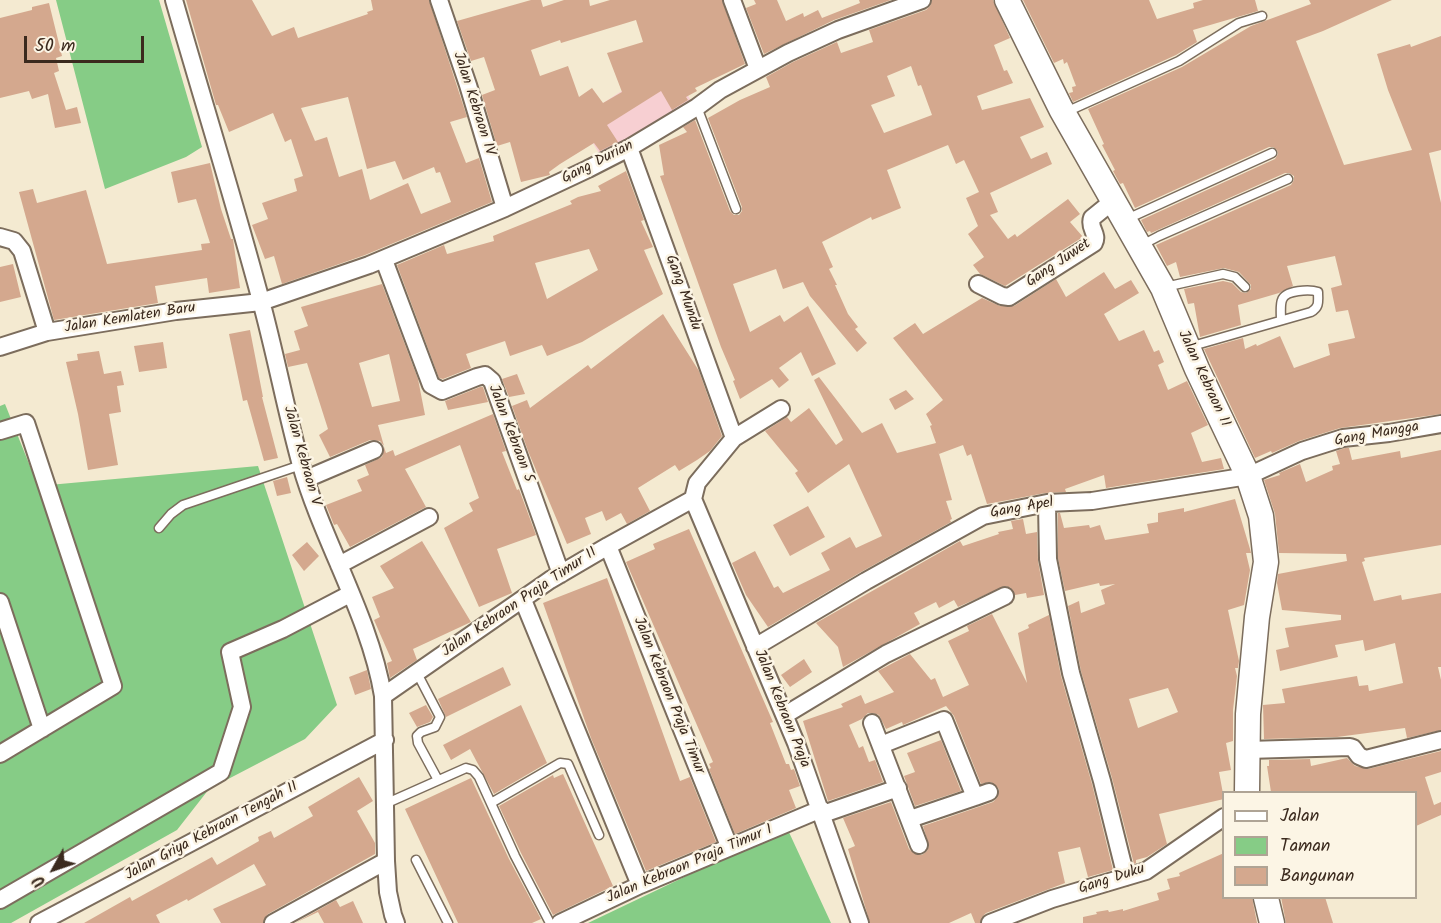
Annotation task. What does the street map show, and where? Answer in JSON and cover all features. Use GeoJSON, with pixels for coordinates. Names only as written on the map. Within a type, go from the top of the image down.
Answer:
{"type":"FeatureCollection","features":[{"type":"Feature","properties":{"kind":"street","name":"Jalan Kebraon V"},"geometry":{"type":"LineString","coordinates":[[174,0],[261,303],[304,472],[319,519],[379,670],[385,740],[383,770],[386,861],[394,919]]}},
{"type":"Feature","properties":{"kind":"street","name":"Jalan Kebraon IV"},"geometry":{"type":"LineString","coordinates":[[439,0],[468,85],[505,208]]}},
{"type":"Feature","properties":{"kind":"street"},"geometry":{"type":"LineString","coordinates":[[732,0],[758,69]]}},
{"type":"Feature","properties":{"kind":"street","name":"Gang Durian"},"geometry":{"type":"LineString","coordinates":[[261,303],[384,260],[505,208],[629,148],[697,107],[720,90],[758,69],[838,30],[922,0]]}},
{"type":"Feature","properties":{"kind":"street","name":"Jalan Kebraon II"},"geometry":{"type":"LineString","coordinates":[[1007,0],[1063,113],[1162,288],[1248,476],[1261,516],[1266,562],[1257,616],[1248,714],[1247,791]]}},
{"type":"Feature","properties":{"kind":"street","name":"Gang Mundu"},"geometry":{"type":"LineString","coordinates":[[629,148],[734,438]]}},
{"type":"Feature","properties":{"kind":"street","name":"Gang Juwet"},"geometry":{"type":"LineString","coordinates":[[978,284],[1002,297],[1009,297],[1094,243],[1092,218],[1118,211]]}},
{"type":"Feature","properties":{"kind":"street"},"geometry":{"type":"LineString","coordinates":[[0,237],[14,241],[22,251],[47,332]]}},
{"type":"Feature","properties":{"kind":"street","name":"Jalan Kebraon 5"},"geometry":{"type":"LineString","coordinates":[[384,260],[431,385],[442,391],[485,375],[492,381],[561,574]]}},
{"type":"Feature","properties":{"kind":"street","name":"Jalan Kemlaten Baru"},"geometry":{"type":"LineString","coordinates":[[0,347],[47,332],[176,311],[261,303]]}},
{"type":"Feature","properties":{"kind":"street"},"geometry":{"type":"LineString","coordinates":[[693,499],[697,483],[734,438],[781,409]]}},
{"type":"Feature","properties":{"kind":"street"},"geometry":{"type":"LineString","coordinates":[[0,431],[26,423],[112,686],[0,754]]}},
{"type":"Feature","properties":{"kind":"street","name":"Gang Mangga"},"geometry":{"type":"LineString","coordinates":[[1248,476],[1302,451],[1343,438],[1441,424]]}},
{"type":"Feature","properties":{"kind":"street"},"geometry":{"type":"LineString","coordinates":[[304,472],[374,450]]}},
{"type":"Feature","properties":{"kind":"street","name":"Gang Apel"},"geometry":{"type":"LineString","coordinates":[[755,647],[866,581],[984,516],[1047,503],[1092,501],[1248,476]]}},
{"type":"Feature","properties":{"kind":"street","name":"Jalan Kebraon Praja Timur II"},"geometry":{"type":"LineString","coordinates":[[383,696],[561,574],[693,499]]}},
{"type":"Feature","properties":{"kind":"street","name":"Jalan Kebraon Praja"},"geometry":{"type":"LineString","coordinates":[[693,499],[785,716],[822,812],[860,923]]}},
{"type":"Feature","properties":{"kind":"street"},"geometry":{"type":"LineString","coordinates":[[1047,503],[1048,559],[1071,672],[1126,877]]}},
{"type":"Feature","properties":{"kind":"street"},"geometry":{"type":"LineString","coordinates":[[339,565],[429,517]]}},
{"type":"Feature","properties":{"kind":"street","name":"Jalan Kebraon Praja Timur"},"geometry":{"type":"LineString","coordinates":[[608,546],[729,846]]}},
{"type":"Feature","properties":{"kind":"street"},"geometry":{"type":"LineString","coordinates":[[0,900],[221,772],[242,707],[230,652],[283,629],[350,594]]}},
{"type":"Feature","properties":{"kind":"street"},"geometry":{"type":"LineString","coordinates":[[785,716],[886,654],[1005,596]]}},
{"type":"Feature","properties":{"kind":"street"},"geometry":{"type":"LineString","coordinates":[[523,600],[640,885]]}},
{"type":"Feature","properties":{"kind":"street"},"geometry":{"type":"LineString","coordinates":[[0,602],[42,729]]}},
{"type":"Feature","properties":{"kind":"street"},"geometry":{"type":"LineString","coordinates":[[881,745],[944,720],[982,794],[910,819]]}},
{"type":"Feature","properties":{"kind":"street"},"geometry":{"type":"LineString","coordinates":[[872,723],[919,844]]}},
{"type":"Feature","properties":{"kind":"street","name":"Jalan Griya Kebraon Tengah II"},"geometry":{"type":"LineString","coordinates":[[39,923],[385,740]]}},
{"type":"Feature","properties":{"kind":"street"},"geometry":{"type":"LineString","coordinates":[[1248,750],[1350,747],[1366,759],[1441,740]]}},
{"type":"Feature","properties":{"kind":"street","name":"Jalan Kebraon Praja Timur I"},"geometry":{"type":"LineString","coordinates":[[560,923],[729,846],[822,812],[898,788]]}},
{"type":"Feature","properties":{"kind":"street","name":"Gang Duku"},"geometry":{"type":"LineString","coordinates":[[990,923],[1052,899],[1146,871],[1222,819]]}},
{"type":"Feature","properties":{"kind":"street"},"geometry":{"type":"LineString","coordinates":[[276,922],[386,861]]}},
{"type":"Feature","properties":{"kind":"street"},"geometry":{"type":"LineString","coordinates":[[1266,899],[1272,923]]}},
{"type":"Feature","properties":{"kind":"lane"},"geometry":{"type":"LineString","coordinates":[[1063,113],[1179,61],[1239,23],[1262,16]]}},
{"type":"Feature","properties":{"kind":"lane"},"geometry":{"type":"LineString","coordinates":[[697,107],[736,209]]}},
{"type":"Feature","properties":{"kind":"lane"},"geometry":{"type":"LineString","coordinates":[[1118,211],[1272,153]]}},
{"type":"Feature","properties":{"kind":"lane"},"geometry":{"type":"LineString","coordinates":[[1139,247],[1288,179]]}},
{"type":"Feature","properties":{"kind":"lane"},"geometry":{"type":"LineString","coordinates":[[1162,288],[1222,274],[1235,277],[1245,287]]}},
{"type":"Feature","properties":{"kind":"lane"},"geometry":{"type":"LineString","coordinates":[[1188,348],[1281,320],[1317,309],[1318,292],[1313,290],[1289,293],[1284,296],[1281,320]]}},
{"type":"Feature","properties":{"kind":"lane"},"geometry":{"type":"LineString","coordinates":[[159,528],[171,514],[183,506],[304,472]]}},
{"type":"Feature","properties":{"kind":"lane"},"geometry":{"type":"LineString","coordinates":[[417,673],[440,717],[435,727],[417,736],[418,743],[438,780]]}},
{"type":"Feature","properties":{"kind":"lane"},"geometry":{"type":"LineString","coordinates":[[491,803],[564,762],[568,764],[599,835]]}},
{"type":"Feature","properties":{"kind":"lane"},"geometry":{"type":"LineString","coordinates":[[385,804],[466,768],[472,770],[479,777],[549,923]]}},
{"type":"Feature","properties":{"kind":"lane"},"geometry":{"type":"LineString","coordinates":[[416,860],[448,923]]}},
{"type":"Feature","properties":{"kind":"shaded area"},"geometry":{"type":"Polygon","coordinates":[[[667,62],[697,110],[607,166],[578,119],[667,62]]]}},
{"type":"Feature","properties":{"kind":"green space"},"geometry":{"type":"Polygon","coordinates":[[[56,0],[159,0],[202,147],[186,157],[105,189],[56,0]]]}},
{"type":"Feature","properties":{"kind":"green space"},"geometry":{"type":"Polygon","coordinates":[[[5,404],[38,486],[258,466],[337,705],[305,739],[209,789],[177,830],[11,923],[0,923],[0,406],[5,404]]]}},
{"type":"Feature","properties":{"kind":"green space"},"geometry":{"type":"Polygon","coordinates":[[[787,828],[831,923],[588,923],[787,828]]]}},
{"type":"Feature","properties":{"kind":"building"},"geometry":{"type":"Polygon","coordinates":[[[186,0],[252,0],[272,36],[294,27],[298,38],[368,14],[367,12],[373,10],[371,0],[429,0],[467,117],[450,122],[466,163],[479,158],[492,202],[365,255],[282,284],[274,256],[265,259],[252,225],[268,219],[262,203],[297,191],[294,179],[303,176],[291,139],[285,142],[273,113],[229,132],[218,105],[216,105],[186,0]],[[348,97],[301,108],[315,141],[327,137],[339,177],[362,169],[370,200],[408,183],[421,214],[451,202],[440,172],[436,173],[434,167],[403,180],[395,161],[367,169],[348,97]]]}},
{"type":"Feature","properties":{"kind":"building"},"geometry":{"type":"Polygon","coordinates":[[[531,0],[541,0],[543,7],[564,0],[589,0],[590,6],[610,0],[722,0],[745,64],[695,88],[697,91],[686,97],[688,100],[672,110],[661,91],[607,125],[618,142],[600,151],[594,143],[549,172],[550,175],[521,182],[510,142],[497,146],[482,95],[495,90],[484,57],[471,61],[457,21],[531,0]],[[636,20],[531,50],[540,76],[568,66],[579,97],[592,88],[603,103],[622,92],[607,53],[643,42],[636,20]]]}},
{"type":"Feature","properties":{"kind":"building"},"geometry":{"type":"Polygon","coordinates":[[[754,0],[777,0],[786,21],[803,13],[804,17],[818,10],[822,18],[860,3],[859,0],[891,0],[834,20],[764,54],[746,8],[756,4],[754,0]]]}},
{"type":"Feature","properties":{"kind":"building"},"geometry":{"type":"Polygon","coordinates":[[[932,0],[993,0],[1010,38],[994,45],[1004,71],[1007,70],[1013,83],[977,96],[982,110],[1030,98],[1044,127],[1020,137],[1031,159],[1047,152],[1052,164],[990,193],[998,212],[990,215],[1008,239],[1015,234],[1017,237],[1068,199],[1080,214],[1070,222],[1083,237],[1005,286],[980,274],[973,265],[984,257],[968,234],[978,226],[966,198],[979,192],[964,160],[956,164],[948,145],[887,170],[901,208],[872,220],[871,217],[822,242],[833,267],[829,269],[837,285],[835,285],[848,314],[858,327],[855,329],[867,343],[857,352],[810,296],[803,282],[783,289],[776,269],[733,284],[750,332],[780,315],[784,322],[808,306],[836,364],[812,376],[801,352],[779,368],[789,380],[779,388],[772,379],[740,399],[660,176],[664,175],[659,145],[687,132],[683,127],[695,120],[730,211],[734,215],[739,215],[742,207],[708,118],[770,87],[766,77],[793,62],[837,42],[841,53],[873,42],[869,30],[926,10],[932,0]],[[911,66],[887,76],[895,96],[871,105],[884,133],[932,115],[921,85],[918,86],[911,66]]]}},
{"type":"Feature","properties":{"kind":"building"},"geometry":{"type":"Polygon","coordinates":[[[1023,0],[1149,0],[1157,19],[1194,8],[1193,3],[1203,0],[1255,0],[1258,11],[1193,30],[1197,42],[1176,55],[1073,102],[1069,93],[1073,92],[1072,87],[1076,86],[1067,62],[1064,64],[1063,59],[1054,63],[1023,0]]]}},
{"type":"Feature","properties":{"kind":"building"},"geometry":{"type":"Polygon","coordinates":[[[1309,0],[1392,0],[1296,41],[1344,165],[1412,150],[1388,90],[1377,54],[1410,44],[1411,47],[1441,36],[1441,150],[1429,153],[1441,203],[1441,414],[1340,428],[1255,458],[1204,349],[1243,338],[1245,349],[1280,336],[1294,368],[1330,355],[1328,344],[1355,338],[1348,310],[1336,312],[1331,288],[1342,285],[1335,256],[1287,266],[1293,286],[1279,293],[1238,305],[1241,325],[1200,337],[1194,303],[1188,304],[1184,289],[1223,281],[1232,283],[1241,292],[1246,293],[1251,289],[1251,285],[1239,272],[1224,268],[1180,277],[1176,262],[1167,266],[1156,245],[1291,185],[1294,176],[1285,173],[1151,233],[1147,232],[1141,220],[1275,159],[1278,154],[1277,150],[1269,147],[1135,208],[1123,183],[1120,184],[1113,171],[1115,170],[1088,109],[1182,67],[1251,26],[1311,4],[1309,0]]]}},
{"type":"Feature","properties":{"kind":"building"},"geometry":{"type":"Polygon","coordinates":[[[49,3],[62,56],[56,58],[59,71],[54,73],[66,110],[77,107],[81,123],[55,128],[48,94],[32,99],[29,91],[0,98],[0,18],[49,3]]]}},
{"type":"Feature","properties":{"kind":"building"},"geometry":{"type":"Polygon","coordinates":[[[210,163],[221,209],[231,239],[233,239],[240,288],[209,293],[207,278],[155,286],[158,303],[54,320],[19,192],[33,189],[37,203],[86,190],[107,264],[202,250],[201,244],[210,243],[196,199],[178,203],[171,172],[210,163]]]}},
{"type":"Feature","properties":{"kind":"building"},"geometry":{"type":"Polygon","coordinates":[[[626,171],[644,220],[641,221],[653,247],[644,250],[663,294],[582,342],[547,356],[542,345],[510,356],[505,341],[466,354],[471,368],[443,379],[439,378],[397,265],[444,245],[447,254],[494,241],[493,236],[572,204],[570,201],[578,197],[601,191],[598,186],[626,171]],[[589,249],[535,263],[547,299],[598,270],[589,249]]]}},
{"type":"Feature","properties":{"kind":"building"},"geometry":{"type":"Polygon","coordinates":[[[13,264],[21,297],[0,302],[0,267],[13,264]]]}},
{"type":"Feature","properties":{"kind":"building"},"geometry":{"type":"Polygon","coordinates":[[[1104,272],[1115,289],[1131,280],[1139,293],[1104,314],[1119,341],[1144,330],[1154,352],[1159,350],[1164,362],[1158,365],[1168,390],[1187,381],[1208,425],[1191,433],[1202,462],[1221,458],[1224,469],[1106,488],[1104,475],[1065,489],[1066,492],[1045,493],[987,504],[971,454],[967,456],[963,445],[939,454],[952,500],[946,501],[951,522],[768,627],[746,595],[732,563],[755,551],[774,588],[778,586],[783,593],[830,570],[821,553],[850,537],[856,548],[882,536],[849,464],[808,493],[795,473],[798,471],[765,431],[787,417],[791,422],[809,408],[836,445],[843,440],[814,380],[819,377],[862,433],[882,423],[897,453],[936,443],[930,426],[932,425],[926,414],[943,400],[893,338],[915,323],[923,334],[982,298],[1000,306],[1014,306],[1056,279],[1066,297],[1104,272]]]}},
{"type":"Feature","properties":{"kind":"building"},"geometry":{"type":"Polygon","coordinates":[[[382,284],[418,379],[425,415],[378,425],[384,446],[380,441],[370,440],[330,457],[319,435],[328,429],[307,363],[288,367],[285,354],[300,350],[294,331],[308,326],[301,307],[382,284]],[[389,354],[359,363],[372,407],[400,401],[389,354]]]}},
{"type":"Feature","properties":{"kind":"building"},"geometry":{"type":"Polygon","coordinates":[[[663,314],[699,371],[722,436],[710,451],[697,460],[679,471],[675,465],[638,488],[650,511],[627,524],[621,513],[606,521],[602,511],[585,518],[591,534],[567,544],[512,406],[527,400],[530,408],[588,365],[591,369],[663,314]]]}},
{"type":"Feature","properties":{"kind":"building"},"geometry":{"type":"Polygon","coordinates":[[[250,330],[262,397],[278,458],[264,461],[247,400],[243,401],[229,334],[250,330]]]}},
{"type":"Feature","properties":{"kind":"building"},"geometry":{"type":"Polygon","coordinates":[[[163,342],[167,368],[139,372],[134,346],[163,342]]]}},
{"type":"Feature","properties":{"kind":"building"},"geometry":{"type":"Polygon","coordinates":[[[99,351],[104,374],[121,371],[124,385],[117,386],[121,412],[109,414],[118,465],[88,470],[66,362],[78,360],[77,354],[99,351]]]}},
{"type":"Feature","properties":{"kind":"building"},"geometry":{"type":"Polygon","coordinates":[[[517,374],[525,394],[509,397],[502,379],[517,374]]]}},
{"type":"Feature","properties":{"kind":"building"},"geometry":{"type":"Polygon","coordinates":[[[483,387],[488,402],[448,410],[445,401],[483,387]]]}},
{"type":"Feature","properties":{"kind":"building"},"geometry":{"type":"Polygon","coordinates":[[[906,390],[914,399],[895,410],[889,399],[906,390]]]}},
{"type":"Feature","properties":{"kind":"building"},"geometry":{"type":"Polygon","coordinates":[[[493,414],[506,451],[502,452],[536,535],[497,549],[512,593],[479,607],[444,528],[473,511],[469,503],[479,498],[460,445],[405,469],[426,507],[350,547],[337,524],[334,525],[326,505],[362,491],[357,480],[369,475],[365,465],[382,457],[384,447],[386,453],[393,450],[395,456],[493,414]]]}},
{"type":"Feature","properties":{"kind":"building"},"geometry":{"type":"Polygon","coordinates":[[[1349,448],[1352,460],[1400,451],[1401,458],[1441,450],[1441,545],[1364,558],[1365,561],[1362,562],[1374,601],[1401,595],[1402,600],[1441,593],[1441,667],[1438,667],[1441,680],[1441,730],[1407,738],[1405,728],[1337,737],[1264,739],[1263,705],[1285,703],[1282,689],[1357,676],[1359,686],[1368,685],[1369,691],[1403,683],[1395,643],[1365,651],[1363,640],[1335,645],[1338,657],[1280,671],[1276,650],[1289,647],[1285,628],[1341,620],[1341,615],[1282,610],[1277,583],[1278,574],[1347,561],[1346,554],[1279,553],[1275,514],[1264,480],[1280,475],[1279,473],[1300,464],[1306,482],[1333,470],[1332,466],[1340,464],[1336,451],[1349,448]]]}},
{"type":"Feature","properties":{"kind":"building"},"geometry":{"type":"Polygon","coordinates":[[[287,477],[291,493],[277,496],[273,481],[287,477]]]}},
{"type":"Feature","properties":{"kind":"building"},"geometry":{"type":"Polygon","coordinates":[[[1235,499],[1251,553],[1246,553],[1250,570],[1244,605],[1228,610],[1239,661],[1238,668],[1235,668],[1237,676],[1233,710],[1233,741],[1226,743],[1231,770],[1219,772],[1222,799],[1159,814],[1167,844],[1147,857],[1136,860],[1134,864],[1081,671],[1068,606],[1079,601],[1081,613],[1105,604],[1101,590],[1115,584],[1100,586],[1099,583],[1065,591],[1058,558],[1058,513],[1060,513],[1064,528],[1089,525],[1090,528],[1100,525],[1105,540],[1149,533],[1147,524],[1158,522],[1158,513],[1184,508],[1184,512],[1235,499]],[[1168,688],[1129,699],[1138,728],[1178,712],[1168,688]]]}},
{"type":"Feature","properties":{"kind":"building"},"geometry":{"type":"Polygon","coordinates":[[[808,506],[825,537],[790,556],[773,525],[808,506]]]}},
{"type":"Feature","properties":{"kind":"building"},"geometry":{"type":"Polygon","coordinates":[[[1023,519],[1026,534],[1037,532],[1038,561],[1044,595],[1027,598],[1026,593],[1015,595],[1011,588],[1005,586],[958,607],[954,600],[939,608],[936,602],[914,613],[920,624],[843,667],[838,647],[816,623],[960,541],[963,546],[999,534],[998,532],[1013,529],[1011,521],[1023,519]]]}},
{"type":"Feature","properties":{"kind":"building"},"geometry":{"type":"Polygon","coordinates":[[[689,529],[773,722],[770,723],[786,764],[789,764],[791,770],[794,769],[800,786],[789,790],[796,808],[735,834],[709,769],[711,768],[709,764],[713,762],[626,562],[655,549],[653,544],[689,529]]]}},
{"type":"Feature","properties":{"kind":"building"},"geometry":{"type":"Polygon","coordinates":[[[422,541],[471,622],[413,649],[417,660],[390,678],[387,663],[392,661],[374,620],[380,617],[372,597],[394,588],[380,566],[422,541]]]}},
{"type":"Feature","properties":{"kind":"building"},"geometry":{"type":"Polygon","coordinates":[[[307,542],[319,556],[304,571],[292,555],[307,542]]]}},
{"type":"Feature","properties":{"kind":"building"},"geometry":{"type":"Polygon","coordinates":[[[607,578],[680,781],[690,777],[716,842],[646,871],[591,738],[543,603],[607,578]]]}},
{"type":"Feature","properties":{"kind":"building"},"geometry":{"type":"Polygon","coordinates":[[[992,614],[1027,683],[1018,633],[1029,628],[1028,625],[1049,615],[1061,676],[1092,784],[1113,870],[1088,877],[1080,847],[1058,852],[1065,883],[986,913],[980,923],[975,923],[971,913],[949,923],[870,923],[848,849],[855,846],[843,818],[891,802],[909,849],[917,855],[922,855],[929,846],[923,826],[993,802],[997,798],[999,789],[991,782],[981,784],[954,716],[946,706],[903,725],[902,722],[886,729],[879,715],[873,713],[868,713],[862,719],[849,725],[859,748],[863,746],[869,762],[875,760],[883,782],[828,801],[803,721],[843,707],[841,704],[861,695],[865,704],[894,692],[878,671],[910,654],[931,680],[935,678],[943,697],[969,685],[948,641],[969,631],[967,626],[992,614]]]}},
{"type":"Feature","properties":{"kind":"building"},"geometry":{"type":"Polygon","coordinates":[[[804,659],[812,672],[790,687],[781,675],[804,659]]]}},
{"type":"Feature","properties":{"kind":"building"},"geometry":{"type":"Polygon","coordinates":[[[503,667],[511,685],[446,717],[438,699],[503,667]]]}},
{"type":"Feature","properties":{"kind":"building"},"geometry":{"type":"Polygon","coordinates":[[[367,670],[371,689],[355,695],[349,677],[367,670]]]}},
{"type":"Feature","properties":{"kind":"building"},"geometry":{"type":"Polygon","coordinates":[[[426,705],[433,717],[430,722],[417,727],[409,713],[426,705]]]}},
{"type":"Feature","properties":{"kind":"building"},"geometry":{"type":"Polygon","coordinates":[[[521,705],[547,763],[494,794],[470,749],[451,760],[443,745],[521,705]]]}},
{"type":"Feature","properties":{"kind":"building"},"geometry":{"type":"Polygon","coordinates":[[[941,740],[961,791],[915,806],[904,776],[915,772],[907,753],[941,740]]]}},
{"type":"Feature","properties":{"kind":"building"},"geometry":{"type":"Polygon","coordinates":[[[1441,751],[1441,772],[1425,777],[1434,805],[1441,802],[1441,815],[1417,826],[1417,791],[1271,791],[1267,766],[1269,766],[1269,760],[1310,759],[1311,766],[1347,758],[1355,766],[1368,769],[1441,751]]]}},
{"type":"Feature","properties":{"kind":"building"},"geometry":{"type":"Polygon","coordinates":[[[563,774],[613,886],[553,915],[499,806],[553,775],[554,778],[563,774]]]}},
{"type":"Feature","properties":{"kind":"building"},"geometry":{"type":"Polygon","coordinates":[[[359,777],[373,801],[357,811],[375,843],[375,854],[268,914],[263,923],[221,923],[213,909],[266,885],[254,864],[188,901],[187,899],[156,915],[160,923],[84,923],[130,897],[132,901],[212,857],[217,865],[259,841],[258,837],[271,831],[274,838],[313,816],[308,807],[359,777]]]}},
{"type":"Feature","properties":{"kind":"building"},"geometry":{"type":"Polygon","coordinates":[[[471,778],[509,859],[541,919],[532,923],[458,923],[405,809],[471,778]]]}},
{"type":"Feature","properties":{"kind":"building"},"geometry":{"type":"Polygon","coordinates":[[[1222,854],[1222,899],[1252,899],[1257,923],[1083,923],[1083,917],[1097,914],[1096,912],[1123,909],[1123,911],[1159,900],[1157,893],[1170,889],[1167,879],[1180,876],[1179,873],[1222,854]]]}},
{"type":"Feature","properties":{"kind":"building"},"geometry":{"type":"Polygon","coordinates":[[[1281,899],[1326,899],[1333,923],[1286,923],[1281,899]]]}},
{"type":"Feature","properties":{"kind":"building"},"geometry":{"type":"Polygon","coordinates":[[[336,900],[340,907],[353,901],[363,923],[324,923],[318,912],[295,923],[336,900]]]}}]}
